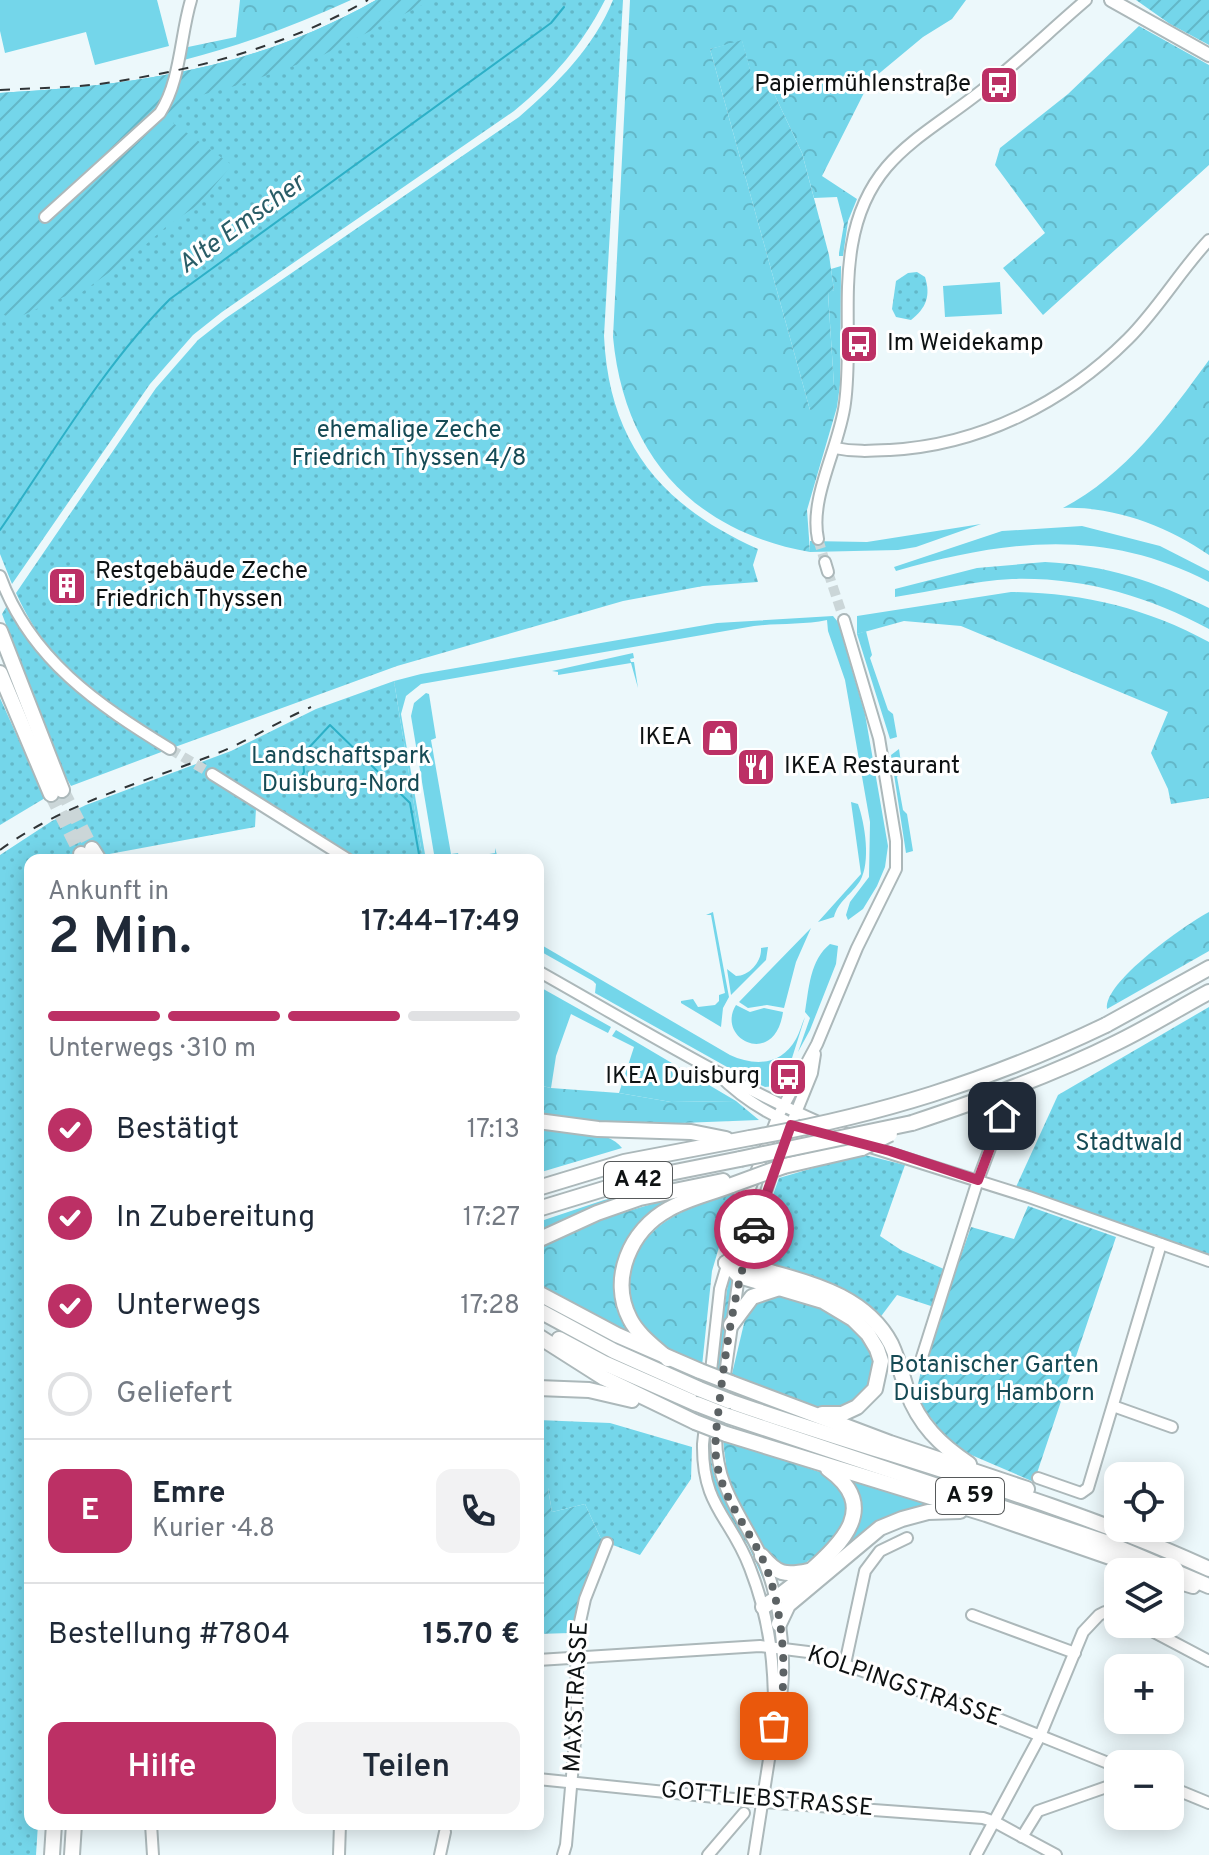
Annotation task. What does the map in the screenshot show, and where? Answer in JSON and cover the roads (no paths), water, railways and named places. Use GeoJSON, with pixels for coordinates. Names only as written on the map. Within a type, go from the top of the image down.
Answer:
{"type":"FeatureCollection","features":[{"type":"Feature","properties":{"kind":"highway"},"geometry":{"type":"LineString","coordinates":[[0,631],[56,792],[0,673]]}},
{"type":"Feature","properties":{"kind":"highway","name":"A 42"},"geometry":{"type":"LineString","coordinates":[[544,1186],[624,1162],[858,1117],[922,1099],[1028,1061],[1106,1025],[1209,968]]}},
{"type":"Feature","properties":{"kind":"highway","name":"A 42"},"geometry":{"type":"LineString","coordinates":[[544,1207],[630,1181],[912,1123],[983,1098],[1119,1042],[1209,992]]}},
{"type":"Feature","properties":{"kind":"highway"},"geometry":{"type":"LineString","coordinates":[[544,1122],[598,1129],[691,1132],[734,1141]]}},
{"type":"Feature","properties":{"kind":"highway"},"geometry":{"type":"LineString","coordinates":[[668,1359],[640,1334],[625,1308],[622,1274],[627,1252],[638,1235],[666,1210],[733,1182],[784,1166],[862,1148],[912,1123]]}},
{"type":"Feature","properties":{"kind":"highway"},"geometry":{"type":"LineString","coordinates":[[544,1237],[640,1198],[733,1182]]}},
{"type":"Feature","properties":{"kind":"highway"},"geometry":{"type":"LineString","coordinates":[[726,1263],[779,1288],[823,1301],[853,1319],[877,1349],[881,1361],[875,1389],[857,1407],[842,1414],[806,1412]]}},
{"type":"Feature","properties":{"kind":"highway"},"geometry":{"type":"LineString","coordinates":[[741,1270],[825,1289],[862,1309],[891,1345],[908,1394],[924,1426],[952,1453],[986,1475]]}},
{"type":"Feature","properties":{"kind":"highway"},"geometry":{"type":"LineString","coordinates":[[731,1325],[752,1297],[779,1288]]}},
{"type":"Feature","properties":{"kind":"highway"},"geometry":{"type":"LineString","coordinates":[[544,1296],[668,1359],[806,1412],[1085,1511],[1104,1523]]}},
{"type":"Feature","properties":{"kind":"highway","name":"A 59"},"geometry":{"type":"LineString","coordinates":[[544,1313],[698,1397]]}},
{"type":"Feature","properties":{"kind":"highway","name":"A 59"},"geometry":{"type":"LineString","coordinates":[[544,1330],[604,1363],[1105,1542],[1209,1588]]}},
{"type":"Feature","properties":{"kind":"highway"},"geometry":{"type":"LineString","coordinates":[[544,1340],[604,1378],[663,1408],[726,1434],[986,1514],[1113,1558]]}},
{"type":"Feature","properties":{"kind":"highway"},"geometry":{"type":"LineString","coordinates":[[544,1388],[589,1390],[663,1408]]}},
{"type":"Feature","properties":{"kind":"highway","name":"A 59"},"geometry":{"type":"LineString","coordinates":[[728,1409],[1104,1527]]}},
{"type":"Feature","properties":{"kind":"highway"},"geometry":{"type":"LineString","coordinates":[[775,1605],[840,1545],[853,1520],[853,1503],[848,1489],[838,1476],[821,1464]]}},
{"type":"Feature","properties":{"kind":"highway"},"geometry":{"type":"LineString","coordinates":[[775,1605],[880,1528],[928,1512],[953,1510],[986,1514]]}},
{"type":"Feature","properties":{"kind":"highway","name":"A 59"},"geometry":{"type":"LineString","coordinates":[[1144,1542],[1209,1569]]}},
{"type":"Feature","properties":{"kind":"highway"},"geometry":{"type":"LineString","coordinates":[[762,1556],[771,1567],[784,1575],[812,1570]]}},
{"type":"Feature","properties":{"kind":"highway"},"geometry":{"type":"LineString","coordinates":[[1184,1582],[1209,1588]]}},
{"type":"Feature","properties":{"kind":"highway"},"geometry":{"type":"LineString","coordinates":[[775,1605],[779,1624]]}},
{"type":"Feature","properties":{"kind":"highway"},"geometry":{"type":"LineString","coordinates":[[52,1855],[54,1830]]}},
{"type":"Feature","properties":{"kind":"highway"},"geometry":{"type":"LineString","coordinates":[[72,1855],[74,1830]]}},
{"type":"Feature","properties":{"kind":"main road"},"geometry":{"type":"LineString","coordinates":[[1111,0],[1209,55]]}},
{"type":"Feature","properties":{"kind":"street"},"geometry":{"type":"LineString","coordinates":[[45,217],[160,113],[166,104],[178,62],[191,0]]}},
{"type":"Feature","properties":{"kind":"street"},"geometry":{"type":"LineString","coordinates":[[818,539],[815,515],[843,419],[848,384],[852,244],[863,208],[877,178],[904,147],[973,97],[1086,0]]}},
{"type":"Feature","properties":{"kind":"street"},"geometry":{"type":"LineString","coordinates":[[835,448],[852,452],[944,444],[978,434],[1038,407],[1098,367],[1130,337],[1209,240]]}},
{"type":"Feature","properties":{"kind":"street"},"geometry":{"type":"LineString","coordinates":[[0,576],[31,635],[65,675],[94,701],[170,749]]}},
{"type":"Feature","properties":{"kind":"street"},"geometry":{"type":"LineString","coordinates":[[775,1605],[715,1506],[703,1467],[720,1289],[750,1188],[777,1118],[817,1044],[857,948],[896,869],[897,855],[879,738],[844,620]]}},
{"type":"Feature","properties":{"kind":"street"},"geometry":{"type":"LineString","coordinates":[[212,774],[339,854]]}},
{"type":"Feature","properties":{"kind":"street"},"geometry":{"type":"LineString","coordinates":[[544,974],[783,1107],[890,1151]]}},
{"type":"Feature","properties":{"kind":"street"},"geometry":{"type":"LineString","coordinates":[[777,1648],[775,1605],[762,1556],[731,1503],[716,1461],[716,1438],[741,1270],[768,1183],[812,1073],[817,1044]]}},
{"type":"Feature","properties":{"kind":"street"},"geometry":{"type":"LineString","coordinates":[[717,1073],[733,1090],[791,1125],[890,1151],[1209,1261]]}},
{"type":"Feature","properties":{"kind":"street"},"geometry":{"type":"LineString","coordinates":[[922,1357],[978,1180],[1002,1116]]}},
{"type":"Feature","properties":{"kind":"street"},"geometry":{"type":"LineString","coordinates":[[1038,1478],[1085,1492],[1161,1244]]}},
{"type":"Feature","properties":{"kind":"street"},"geometry":{"type":"LineString","coordinates":[[1113,1406],[1172,1427]]}},
{"type":"Feature","properties":{"kind":"street"},"geometry":{"type":"LineString","coordinates":[[845,1664],[865,1571],[880,1551],[907,1538]]}},
{"type":"Feature","properties":{"kind":"street","name":"MAXSTRASSE"},"geometry":{"type":"LineString","coordinates":[[563,1855],[573,1782],[577,1718],[576,1640],[585,1599],[607,1543]]}},
{"type":"Feature","properties":{"kind":"street"},"geometry":{"type":"LineString","coordinates":[[976,1855],[1040,1736],[1083,1632],[1092,1620],[1104,1613]]}},
{"type":"Feature","properties":{"kind":"street"},"geometry":{"type":"LineString","coordinates":[[972,1615],[1075,1653]]}},
{"type":"Feature","properties":{"kind":"street"},"geometry":{"type":"LineString","coordinates":[[754,1855],[774,1726],[779,1624]]}},
{"type":"Feature","properties":{"kind":"street"},"geometry":{"type":"LineString","coordinates":[[1165,1638],[1209,1661]]}},
{"type":"Feature","properties":{"kind":"street","name":"KOLPINGSTRASSE"},"geometry":{"type":"LineString","coordinates":[[544,1660],[777,1648],[808,1652],[1104,1761]]}},
{"type":"Feature","properties":{"kind":"street","name":"GOTTLIEBSTRASSE"},"geometry":{"type":"LineString","coordinates":[[544,1780],[764,1802],[983,1818],[995,1822]]}},
{"type":"Feature","properties":{"kind":"street"},"geometry":{"type":"LineString","coordinates":[[1022,1837],[1038,1811],[1104,1788]]}},
{"type":"Feature","properties":{"kind":"street"},"geometry":{"type":"LineString","coordinates":[[1184,1793],[1209,1803]]}},
{"type":"Feature","properties":{"kind":"street"},"geometry":{"type":"LineString","coordinates":[[708,1855],[744,1813]]}},
{"type":"Feature","properties":{"kind":"street"},"geometry":{"type":"LineString","coordinates":[[995,1822],[1056,1855]]}},
{"type":"Feature","properties":{"kind":"street"},"geometry":{"type":"LineString","coordinates":[[151,1830],[153,1855]]}},
{"type":"Feature","properties":{"kind":"street"},"geometry":{"type":"LineString","coordinates":[[339,1855],[340,1830]]}},
{"type":"Feature","properties":{"kind":"street"},"geometry":{"type":"LineString","coordinates":[[440,1855],[445,1832]]}},
{"type":"Feature","properties":{"kind":"waterway","name":"Alte Emscher"},"geometry":{"type":"LineString","coordinates":[[0,530],[101,381],[170,299],[551,23],[564,7]]}},
{"type":"Feature","properties":{"kind":"waterway"},"geometry":{"type":"LineString","coordinates":[[294,792],[304,772],[303,754],[330,725],[410,803],[419,854]]}},
{"type":"Feature","properties":{"kind":"tunnel"},"geometry":{"type":"LineString","coordinates":[[818,539],[825,562]]}},
{"type":"Feature","properties":{"kind":"tunnel"},"geometry":{"type":"LineString","coordinates":[[828,572],[844,620]]}},
{"type":"Feature","properties":{"kind":"tunnel"},"geometry":{"type":"LineString","coordinates":[[170,749],[212,774]]}},
{"type":"Feature","properties":{"kind":"tunnel"},"geometry":{"type":"LineString","coordinates":[[62,790],[92,849]]}},
{"type":"Feature","properties":{"kind":"tunnel"},"geometry":{"type":"LineString","coordinates":[[51,794],[81,854]]}},
{"type":"Feature","properties":{"kind":"railway"},"geometry":{"type":"LineString","coordinates":[[0,90],[99,84],[203,64],[271,44],[368,0]]}},
{"type":"Feature","properties":{"kind":"railway"},"geometry":{"type":"LineString","coordinates":[[0,850],[25,833],[78,806],[218,753],[311,707]]}},
{"type":"Feature","properties":{"kind":"place","name":"Papiermühlenstraße"},"geometry":{"type":"Point","coordinates":[999,85]}},
{"type":"Feature","properties":{"kind":"place","name":"Im Weidekamp"},"geometry":{"type":"Point","coordinates":[859,344]}},
{"type":"Feature","properties":{"kind":"place","name":"Restgebäude Zeche Friedrich Thyssen"},"geometry":{"type":"Point","coordinates":[67,586]}},
{"type":"Feature","properties":{"kind":"place","name":"IKEA"},"geometry":{"type":"Point","coordinates":[720,738]}},
{"type":"Feature","properties":{"kind":"place","name":"IKEA Restaurant"},"geometry":{"type":"Point","coordinates":[756,767]}},
{"type":"Feature","properties":{"kind":"place","name":"IKEA Duisburg"},"geometry":{"type":"Point","coordinates":[788,1077]}},
{"type":"Feature","properties":{"kind":"park label","name":"ehemalige Zeche Friedrich Thyssen 4/8"},"geometry":{"type":"Point","coordinates":[409,445]}},
{"type":"Feature","properties":{"kind":"park label","name":"Landschaftspark Duisburg-Nord"},"geometry":{"type":"Point","coordinates":[341,771]}},
{"type":"Feature","properties":{"kind":"park label","name":"Stadtwald"},"geometry":{"type":"Point","coordinates":[1129,1144]}},
{"type":"Feature","properties":{"kind":"park label","name":"Botanischer Garten Duisburg Hamborn"},"geometry":{"type":"Point","coordinates":[994,1380]}}]}
